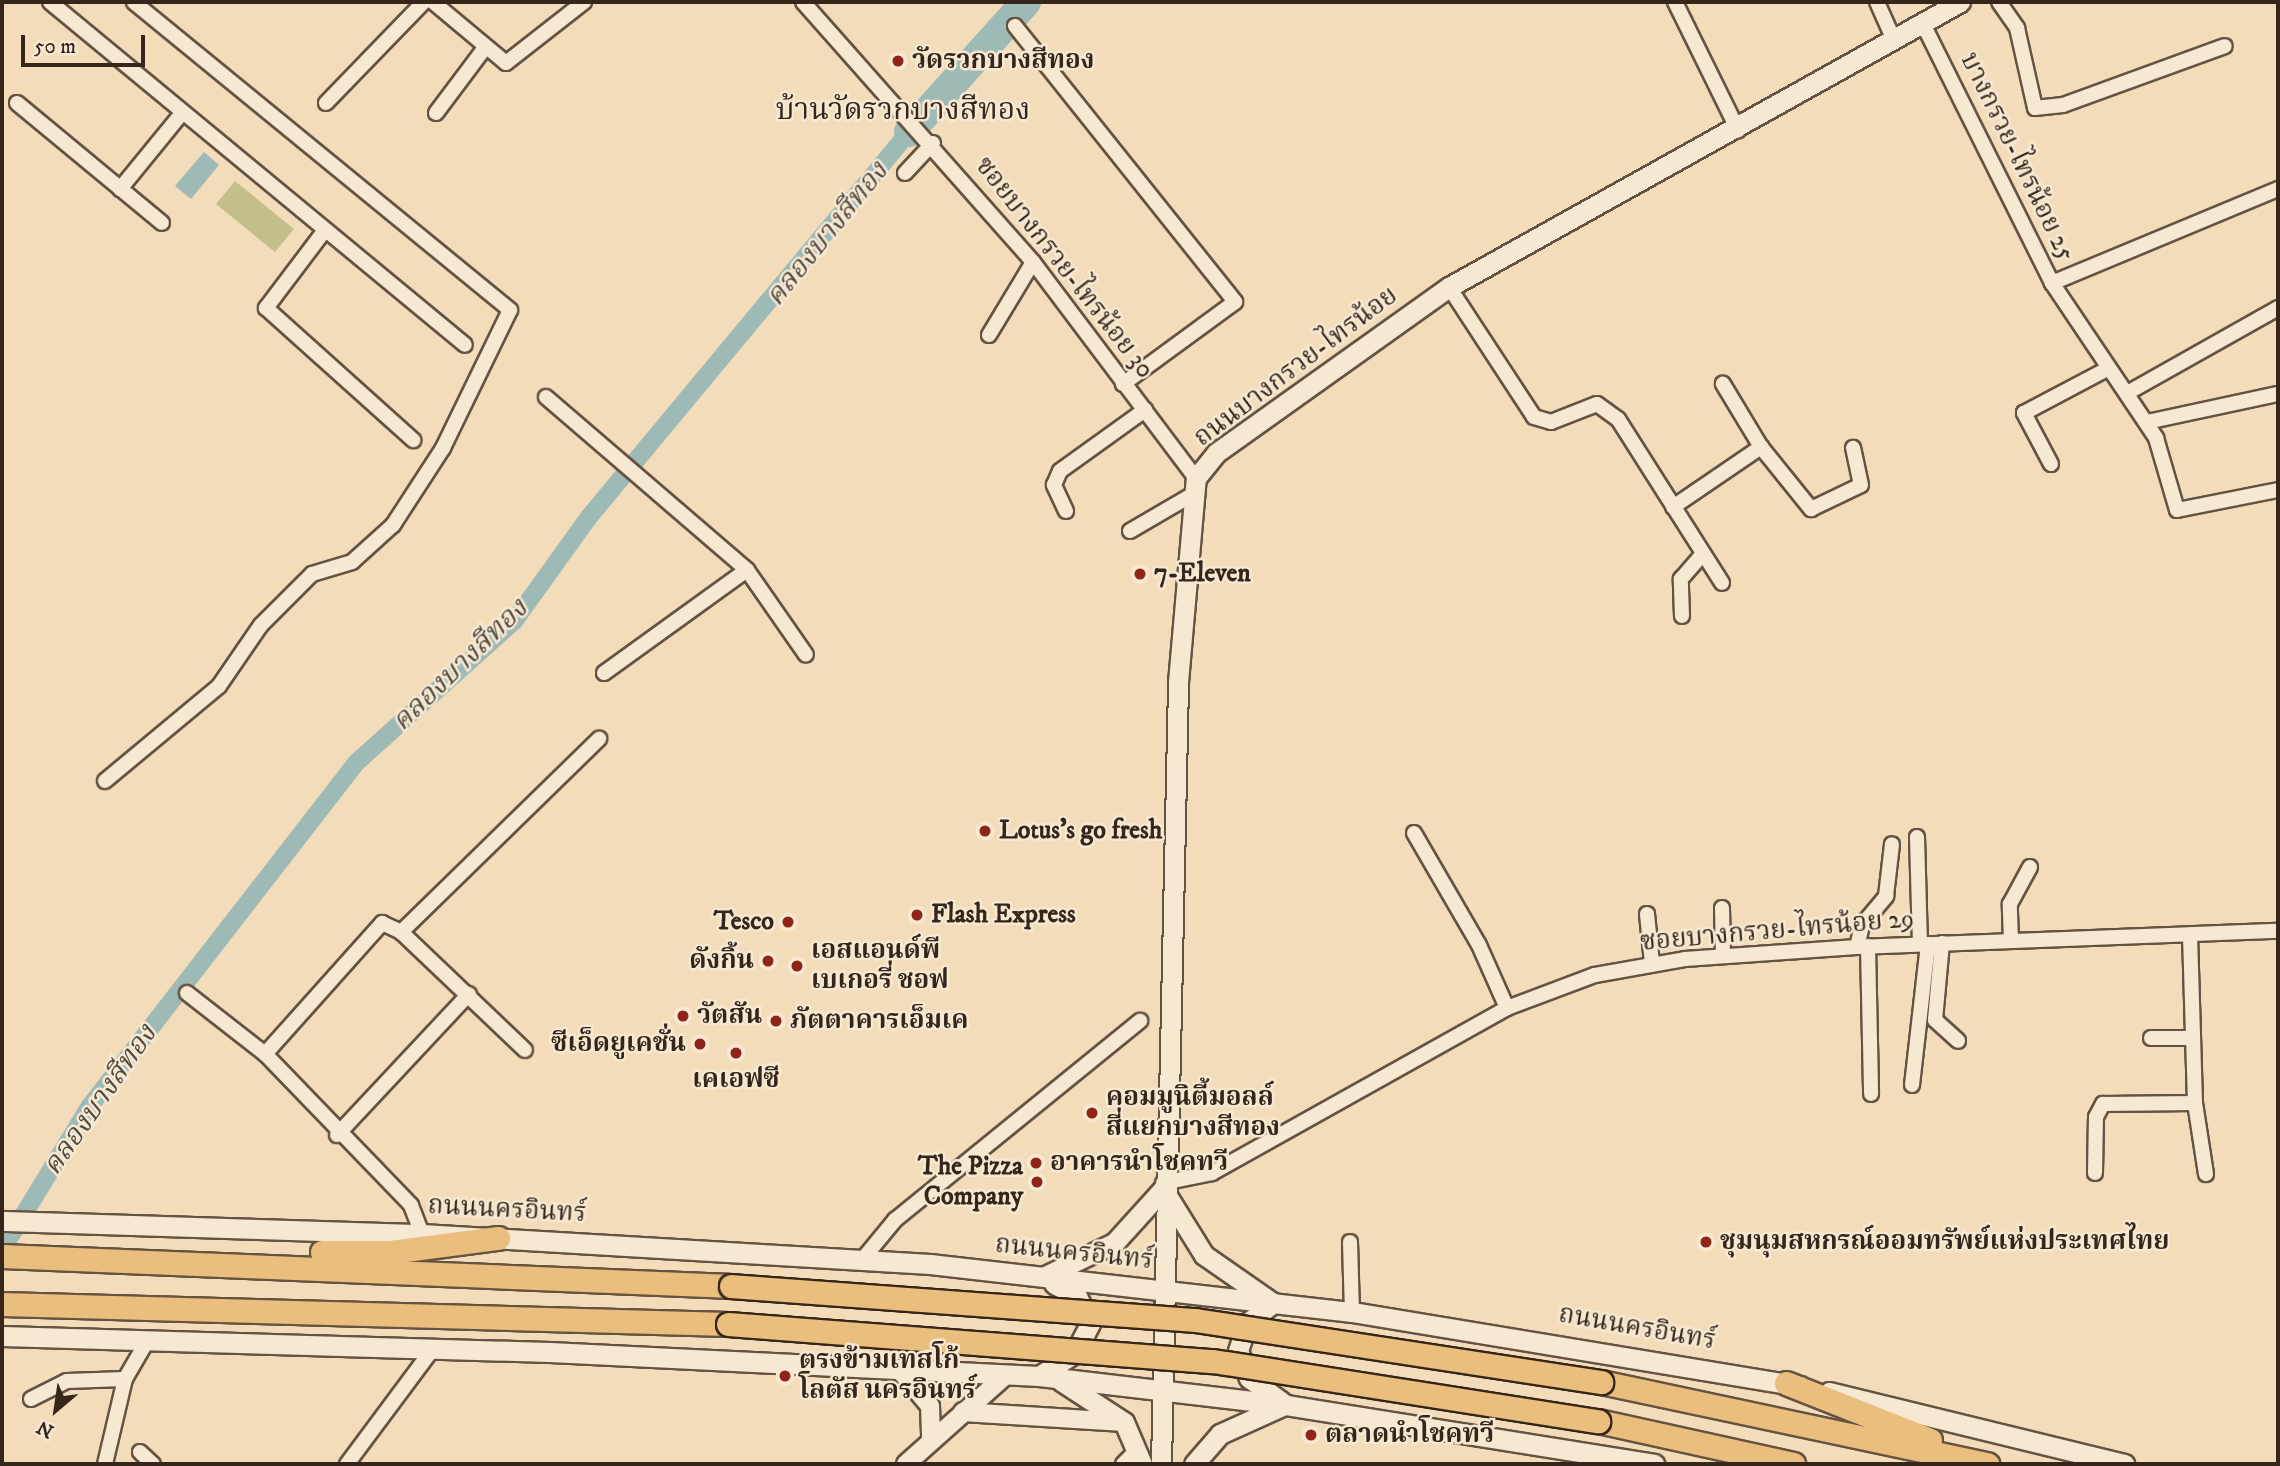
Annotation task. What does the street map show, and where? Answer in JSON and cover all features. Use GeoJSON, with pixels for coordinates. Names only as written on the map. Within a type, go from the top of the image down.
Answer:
{"type":"FeatureCollection","features":[{"type":"Feature","properties":{"kind":"main road","name":"ถนนบางกรวย-ไทรน้อย"},"geometry":{"type":"LineString","coordinates":[[1193,487],[1216,453],[1449,287],[1738,130],[1893,38],[1960,2]]}},
{"type":"Feature","properties":{"kind":"main road"},"geometry":{"type":"LineString","coordinates":[[1161,1464],[1163,1186],[1178,682],[1193,487]]}},
{"type":"Feature","properties":{"kind":"main road"},"geometry":{"type":"LineString","coordinates":[[1041,1278],[1114,1242],[1163,1186]]}},
{"type":"Feature","properties":{"kind":"main road"},"geometry":{"type":"LineString","coordinates":[[1163,1186],[1209,1260],[1273,1303],[1247,1323],[1238,1351],[1249,1378],[1286,1405]]}},
{"type":"Feature","properties":{"kind":"main road","name":"ถนนนครอินทร์"},"geometry":{"type":"LineString","coordinates":[[2,1221],[422,1234],[862,1261],[1352,1312],[1786,1383],[2124,1464]]}},
{"type":"Feature","properties":{"kind":"main road"},"geometry":{"type":"LineString","coordinates":[[258,1263],[278,1255],[390,1252],[498,1238]]}},
{"type":"Feature","properties":{"kind":"main road","name":"ถนนนครอินทร์"},"geometry":{"type":"LineString","coordinates":[[2,1256],[258,1263],[731,1286],[1195,1320],[1601,1382],[1984,1464]]}},
{"type":"Feature","properties":{"kind":"main road"},"geometry":{"type":"LineString","coordinates":[[1041,1278],[1077,1296],[1090,1323],[1075,1353],[1047,1377]]}},
{"type":"Feature","properties":{"kind":"main road"},"geometry":{"type":"LineString","coordinates":[[2,1304],[728,1324],[1200,1359],[1598,1421],[1793,1464]]}},
{"type":"Feature","properties":{"kind":"main road"},"geometry":{"type":"LineString","coordinates":[[2,1336],[432,1350],[1047,1377],[1286,1405],[1654,1464]]}},
{"type":"Feature","properties":{"kind":"main road"},"geometry":{"type":"LineString","coordinates":[[1047,1377],[1125,1422],[1140,1457]]}},
{"type":"Feature","properties":{"kind":"main road"},"geometry":{"type":"LineString","coordinates":[[1786,1383],[1984,1464]]}},
{"type":"Feature","properties":{"kind":"main road"},"geometry":{"type":"LineString","coordinates":[[1194,1464],[1231,1427],[1286,1405]]}},
{"type":"Feature","properties":{"kind":"street"},"geometry":{"type":"LineString","coordinates":[[50,2],[465,345]]}},
{"type":"Feature","properties":{"kind":"street"},"geometry":{"type":"LineString","coordinates":[[105,781],[219,687],[261,625],[312,574],[352,562],[393,525],[443,448],[509,310],[134,2]]}},
{"type":"Feature","properties":{"kind":"street"},"geometry":{"type":"LineString","coordinates":[[326,103],[424,2]]}},
{"type":"Feature","properties":{"kind":"street"},"geometry":{"type":"LineString","coordinates":[[433,2],[484,49],[506,63],[584,2]]}},
{"type":"Feature","properties":{"kind":"street","name":"ซอยบางกรวย-ไทรน้อย 30"},"geometry":{"type":"LineString","coordinates":[[803,2],[930,140],[1033,262],[1145,410],[1193,487]]}},
{"type":"Feature","properties":{"kind":"street"},"geometry":{"type":"LineString","coordinates":[[1675,2],[1738,130]]}},
{"type":"Feature","properties":{"kind":"street"},"geometry":{"type":"LineString","coordinates":[[1877,2],[1893,38]]}},
{"type":"Feature","properties":{"kind":"street"},"geometry":{"type":"LineString","coordinates":[[1999,2],[2017,28],[2035,108],[2063,105],[2225,46]]}},
{"type":"Feature","properties":{"kind":"street","name":"บางกรวย-ไทรน้อย 25"},"geometry":{"type":"LineString","coordinates":[[1922,22],[2052,283],[2278,189]]}},
{"type":"Feature","properties":{"kind":"street"},"geometry":{"type":"LineString","coordinates":[[1015,26],[1235,302],[1123,384]]}},
{"type":"Feature","properties":{"kind":"street"},"geometry":{"type":"LineString","coordinates":[[436,113],[484,49]]}},
{"type":"Feature","properties":{"kind":"street"},"geometry":{"type":"LineString","coordinates":[[17,103],[162,223]]}},
{"type":"Feature","properties":{"kind":"street"},"geometry":{"type":"LineString","coordinates":[[120,189],[182,113]]}},
{"type":"Feature","properties":{"kind":"street"},"geometry":{"type":"LineString","coordinates":[[905,173],[930,140]]}},
{"type":"Feature","properties":{"kind":"street"},"geometry":{"type":"LineString","coordinates":[[325,230],[266,308],[413,440]]}},
{"type":"Feature","properties":{"kind":"street"},"geometry":{"type":"LineString","coordinates":[[989,335],[1033,262]]}},
{"type":"Feature","properties":{"kind":"street"},"geometry":{"type":"LineString","coordinates":[[2052,283],[2147,422],[2177,510],[2278,490]]}},
{"type":"Feature","properties":{"kind":"street"},"geometry":{"type":"LineString","coordinates":[[1449,287],[1534,416],[1551,422],[1584,406],[1608,409],[1722,583]]}},
{"type":"Feature","properties":{"kind":"street"},"geometry":{"type":"LineString","coordinates":[[2129,392],[2278,309]]}},
{"type":"Feature","properties":{"kind":"street"},"geometry":{"type":"LineString","coordinates":[[2051,464],[2024,413],[2109,368]]}},
{"type":"Feature","properties":{"kind":"street"},"geometry":{"type":"LineString","coordinates":[[1723,384],[1761,447],[1811,509],[1861,485],[1853,448]]}},
{"type":"Feature","properties":{"kind":"street"},"geometry":{"type":"LineString","coordinates":[[2147,422],[2278,394]]}},
{"type":"Feature","properties":{"kind":"street"},"geometry":{"type":"LineString","coordinates":[[546,397],[747,570],[806,656]]}},
{"type":"Feature","properties":{"kind":"street"},"geometry":{"type":"LineString","coordinates":[[1066,511],[1054,485],[1060,471],[1145,410]]}},
{"type":"Feature","properties":{"kind":"street"},"geometry":{"type":"LineString","coordinates":[[1672,507],[1761,447]]}},
{"type":"Feature","properties":{"kind":"street"},"geometry":{"type":"LineString","coordinates":[[1130,531],[1193,487]]}},
{"type":"Feature","properties":{"kind":"street"},"geometry":{"type":"LineString","coordinates":[[1682,616],[1681,579],[1703,554]]}},
{"type":"Feature","properties":{"kind":"street"},"geometry":{"type":"LineString","coordinates":[[604,673],[747,570]]}},
{"type":"Feature","properties":{"kind":"street"},"geometry":{"type":"LineString","coordinates":[[401,932],[599,739]]}},
{"type":"Feature","properties":{"kind":"street"},"geometry":{"type":"LineString","coordinates":[[1414,833],[1479,945],[1507,1008]]}},
{"type":"Feature","properties":{"kind":"street"},"geometry":{"type":"LineString","coordinates":[[1917,837],[1930,943],[1934,1020],[1958,1041]]}},
{"type":"Feature","properties":{"kind":"street"},"geometry":{"type":"LineString","coordinates":[[1871,1094],[1862,925],[1886,896],[1892,844]]}},
{"type":"Feature","properties":{"kind":"street"},"geometry":{"type":"LineString","coordinates":[[2011,941],[2010,904],[2029,867]]}},
{"type":"Feature","properties":{"kind":"street"},"geometry":{"type":"LineString","coordinates":[[1722,908],[1723,956]]}},
{"type":"Feature","properties":{"kind":"street"},"geometry":{"type":"LineString","coordinates":[[1647,914],[1652,963]]}},
{"type":"Feature","properties":{"kind":"street"},"geometry":{"type":"LineString","coordinates":[[265,1055],[377,925],[401,932],[525,1050]]}},
{"type":"Feature","properties":{"kind":"street","name":"ซอยบางกรวย-ไทรน้อย 29"},"geometry":{"type":"LineString","coordinates":[[1163,1186],[1222,1168],[1507,1008],[1586,978],[1652,963],[1723,956],[1930,943],[2278,931]]}},
{"type":"Feature","properties":{"kind":"street"},"geometry":{"type":"LineString","coordinates":[[2190,935],[2195,1103],[2206,1174]]}},
{"type":"Feature","properties":{"kind":"street"},"geometry":{"type":"LineString","coordinates":[[1912,1085],[1930,943]]}},
{"type":"Feature","properties":{"kind":"street"},"geometry":{"type":"LineString","coordinates":[[187,993],[265,1055],[337,1135],[411,1205],[422,1234]]}},
{"type":"Feature","properties":{"kind":"street"},"geometry":{"type":"LineString","coordinates":[[337,1135],[469,994]]}},
{"type":"Feature","properties":{"kind":"street"},"geometry":{"type":"LineString","coordinates":[[862,1261],[895,1220],[1140,1021]]}},
{"type":"Feature","properties":{"kind":"street"},"geometry":{"type":"LineString","coordinates":[[2151,1038],[2193,1038]]}},
{"type":"Feature","properties":{"kind":"street"},"geometry":{"type":"LineString","coordinates":[[2095,1173],[2096,1117],[2104,1104],[2195,1103]]}},
{"type":"Feature","properties":{"kind":"street"},"geometry":{"type":"LineString","coordinates":[[1350,1242],[1352,1312]]}},
{"type":"Feature","properties":{"kind":"street"},"geometry":{"type":"LineString","coordinates":[[105,1464],[125,1378],[147,1340]]}},
{"type":"Feature","properties":{"kind":"street"},"geometry":{"type":"LineString","coordinates":[[347,1464],[432,1350]]}},
{"type":"Feature","properties":{"kind":"street"},"geometry":{"type":"LineString","coordinates":[[900,1369],[930,1406],[931,1438]]}},
{"type":"Feature","properties":{"kind":"street"},"geometry":{"type":"LineString","coordinates":[[906,1464],[931,1438],[1006,1375]]}},
{"type":"Feature","properties":{"kind":"street"},"geometry":{"type":"LineString","coordinates":[[31,1399],[67,1381],[125,1378]]}},
{"type":"Feature","properties":{"kind":"street"},"geometry":{"type":"LineString","coordinates":[[963,1412],[1125,1422]]}},
{"type":"Feature","properties":{"kind":"street"},"geometry":{"type":"LineString","coordinates":[[140,1452],[153,1464]]}},
{"type":"Feature","properties":{"kind":"street"},"geometry":{"type":"LineString","coordinates":[[1124,1464],[1140,1457]]}},
{"type":"Feature","properties":{"kind":"shaded area"},"geometry":{"type":"Polygon","coordinates":[[[235,181],[294,229],[275,252],[216,204],[235,181]]]}},
{"type":"Feature","properties":{"kind":"water"},"geometry":{"type":"Polygon","coordinates":[[[204,152],[219,165],[191,199],[175,186],[204,152]]]}},
{"type":"Feature","properties":{"kind":"waterway","name":"คลองบางสีทอง"},"geometry":{"type":"LineString","coordinates":[[909,132],[1026,2]]}},
{"type":"Feature","properties":{"kind":"waterway","name":"คลองบางสีทอง"},"geometry":{"type":"LineString","coordinates":[[2,1250],[90,1106],[357,762],[515,620],[589,517],[909,132]]}},
{"type":"Feature","properties":{"kind":"place","name":"วัดรวกบางสีทอง"},"geometry":{"type":"Point","coordinates":[898,61]}},
{"type":"Feature","properties":{"kind":"place","name":"7-Eleven"},"geometry":{"type":"Point","coordinates":[1140,574]}},
{"type":"Feature","properties":{"kind":"place","name":"Lotus's go fresh"},"geometry":{"type":"Point","coordinates":[985,831]}},
{"type":"Feature","properties":{"kind":"place","name":"Flash Express"},"geometry":{"type":"Point","coordinates":[917,915]}},
{"type":"Feature","properties":{"kind":"place","name":"Tesco"},"geometry":{"type":"Point","coordinates":[788,922]}},
{"type":"Feature","properties":{"kind":"place","name":"ดังกิ้น"},"geometry":{"type":"Point","coordinates":[768,961]}},
{"type":"Feature","properties":{"kind":"place","name":"เอสแอนด์พี เบเกอรี่ ชอฟ"},"geometry":{"type":"Point","coordinates":[797,966]}},
{"type":"Feature","properties":{"kind":"place","name":"วัตสัน"},"geometry":{"type":"Point","coordinates":[683,1016]}},
{"type":"Feature","properties":{"kind":"place","name":"ภัตตาคารเอ็มเค"},"geometry":{"type":"Point","coordinates":[776,1021]}},
{"type":"Feature","properties":{"kind":"place","name":"ซีเอ็ดยูเคชั่น"},"geometry":{"type":"Point","coordinates":[700,1044]}},
{"type":"Feature","properties":{"kind":"place","name":"เคเอฟซี"},"geometry":{"type":"Point","coordinates":[736,1053]}},
{"type":"Feature","properties":{"kind":"place","name":"คอมมูนิตี้มอลล์ สี่แยกบางสีทอง"},"geometry":{"type":"Point","coordinates":[1092,1113]}},
{"type":"Feature","properties":{"kind":"place","name":"อาคารนำโชคทวี"},"geometry":{"type":"Point","coordinates":[1036,1163]}},
{"type":"Feature","properties":{"kind":"place","name":"The Pizza Company"},"geometry":{"type":"Point","coordinates":[1037,1182]}},
{"type":"Feature","properties":{"kind":"place","name":"ชุมนุมสหกรณ์ออมทรัพย์แห่งประเทศไทย"},"geometry":{"type":"Point","coordinates":[1706,1242]}},
{"type":"Feature","properties":{"kind":"place","name":"ตรงข้ามเทสโก้ โลตัส นครอินทร์"},"geometry":{"type":"Point","coordinates":[785,1376]}},
{"type":"Feature","properties":{"kind":"place","name":"ตลาดนำโชคทวี"},"geometry":{"type":"Point","coordinates":[1311,1435]}},
{"type":"Feature","properties":{"kind":"district","name":"บ้านวัดรวกบางสีทอง"},"geometry":{"type":"Point","coordinates":[903,111]}}]}
